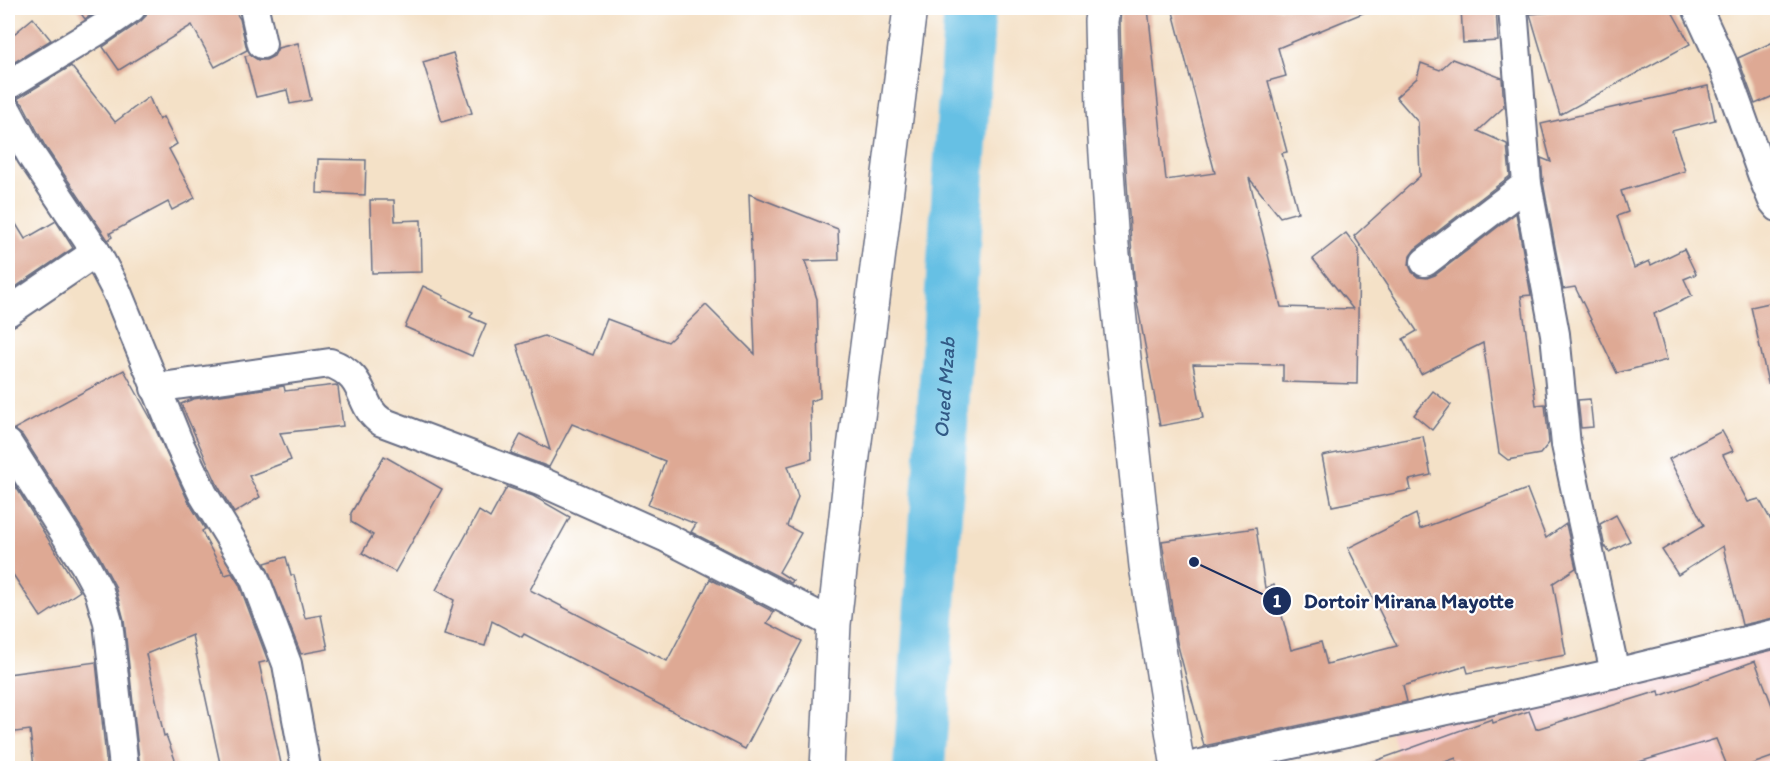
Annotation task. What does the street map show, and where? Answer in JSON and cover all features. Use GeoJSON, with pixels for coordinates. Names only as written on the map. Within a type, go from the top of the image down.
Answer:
{"type":"FeatureCollection","features":[{"type":"Feature","properties":{"kind":"main road"},"geometry":{"type":"LineString","coordinates":[[827,768],[834,624],[910,8]]}},
{"type":"Feature","properties":{"kind":"main road"},"geometry":{"type":"LineString","coordinates":[[1103,8],[1101,21],[1103,110],[1112,244],[1146,566],[1178,768]]}},
{"type":"Feature","properties":{"kind":"street"},"geometry":{"type":"LineString","coordinates":[[8,85],[131,8]]}},
{"type":"Feature","properties":{"kind":"street"},"geometry":{"type":"LineString","coordinates":[[254,8],[262,44]]}},
{"type":"Feature","properties":{"kind":"street"},"geometry":{"type":"LineString","coordinates":[[1513,8],[1527,184],[1555,334],[1566,445],[1615,673]]}},
{"type":"Feature","properties":{"kind":"street"},"geometry":{"type":"LineString","coordinates":[[1697,8],[1722,62],[1765,182],[1778,207]]}},
{"type":"Feature","properties":{"kind":"street"},"geometry":{"type":"LineString","coordinates":[[8,112],[31,155],[96,252],[117,292],[180,447],[203,494],[254,577],[287,664],[306,768]]}},
{"type":"Feature","properties":{"kind":"street"},"geometry":{"type":"LineString","coordinates":[[1425,262],[1527,184]]}},
{"type":"Feature","properties":{"kind":"street"},"geometry":{"type":"LineString","coordinates":[[8,312],[96,252]]}},
{"type":"Feature","properties":{"kind":"street"},"geometry":{"type":"LineString","coordinates":[[155,388],[330,363],[336,365],[352,376],[370,410],[382,423],[553,486],[667,538],[834,624]]}},
{"type":"Feature","properties":{"kind":"street"},"geometry":{"type":"LineString","coordinates":[[8,444],[79,555],[99,591],[108,622],[124,768]]}},
{"type":"Feature","properties":{"kind":"street"},"geometry":{"type":"LineString","coordinates":[[1183,768],[1615,673],[1778,633]]}},
{"type":"Feature","properties":{"kind":"shaded area"},"geometry":{"type":"Polygon","coordinates":[[[1777,647],[1777,768],[1400,768],[1391,731],[1777,647]]]}},
{"type":"Feature","properties":{"kind":"building"},"geometry":{"type":"Polygon","coordinates":[[[77,8],[103,8],[85,19],[77,8]]]}},
{"type":"Feature","properties":{"kind":"building"},"geometry":{"type":"Polygon","coordinates":[[[147,8],[233,8],[240,19],[247,50],[215,67],[192,25],[119,70],[103,47],[140,22],[146,16],[147,8]]]}},
{"type":"Feature","properties":{"kind":"building"},"geometry":{"type":"Polygon","coordinates":[[[1121,8],[1148,8],[1166,180],[1215,173],[1172,8],[1375,8],[1278,48],[1286,76],[1268,81],[1287,152],[1282,153],[1298,212],[1280,217],[1249,178],[1281,307],[1353,309],[1313,259],[1346,233],[1359,250],[1357,384],[1283,382],[1283,365],[1193,364],[1203,418],[1160,426],[1136,297],[1122,108],[1121,8]]]}},
{"type":"Feature","properties":{"kind":"building"},"geometry":{"type":"Polygon","coordinates":[[[1461,8],[1496,8],[1498,41],[1463,43],[1461,8]]]}},
{"type":"Feature","properties":{"kind":"building"},"geometry":{"type":"Polygon","coordinates":[[[1597,8],[1670,8],[1690,44],[1560,115],[1530,14],[1597,8]]]}},
{"type":"Feature","properties":{"kind":"building"},"geometry":{"type":"Polygon","coordinates":[[[33,18],[51,40],[8,66],[8,39],[33,18]]]}},
{"type":"Feature","properties":{"kind":"building"},"geometry":{"type":"Polygon","coordinates":[[[1778,40],[1778,94],[1755,104],[1738,58],[1778,40]]]}},
{"type":"Feature","properties":{"kind":"building"},"geometry":{"type":"Polygon","coordinates":[[[298,43],[311,100],[290,104],[287,90],[256,97],[245,56],[250,55],[258,60],[266,60],[274,56],[278,48],[298,43]]]}},
{"type":"Feature","properties":{"kind":"building"},"geometry":{"type":"Polygon","coordinates":[[[453,53],[472,113],[442,122],[423,62],[453,53]]]}},
{"type":"Feature","properties":{"kind":"building"},"geometry":{"type":"Polygon","coordinates":[[[1452,59],[1502,78],[1504,107],[1478,131],[1507,144],[1510,176],[1415,249],[1410,256],[1409,265],[1418,277],[1427,278],[1435,275],[1516,213],[1531,295],[1521,296],[1536,405],[1545,404],[1549,443],[1540,454],[1508,460],[1499,453],[1483,343],[1421,374],[1403,339],[1417,331],[1354,236],[1420,176],[1418,122],[1396,97],[1417,78],[1421,63],[1440,70],[1452,59]]]}},
{"type":"Feature","properties":{"kind":"building"},"geometry":{"type":"Polygon","coordinates":[[[71,66],[115,122],[149,97],[159,120],[163,117],[177,144],[169,149],[195,198],[172,210],[168,202],[110,233],[112,237],[108,240],[45,146],[23,104],[17,99],[71,66]]]}},
{"type":"Feature","properties":{"kind":"building"},"geometry":{"type":"Polygon","coordinates":[[[1708,86],[1715,120],[1672,131],[1685,171],[1621,191],[1628,212],[1617,216],[1634,268],[1649,261],[1651,265],[1684,249],[1696,274],[1684,279],[1692,296],[1654,314],[1667,360],[1617,373],[1575,287],[1563,289],[1543,182],[1541,158],[1551,162],[1541,124],[1708,86]]]}},
{"type":"Feature","properties":{"kind":"building"},"geometry":{"type":"Polygon","coordinates":[[[318,159],[366,160],[365,195],[317,193],[318,159]]]}},
{"type":"Feature","properties":{"kind":"building"},"geometry":{"type":"Polygon","coordinates":[[[749,194],[838,229],[839,260],[805,261],[817,299],[820,398],[810,401],[812,459],[788,466],[798,497],[787,526],[801,533],[779,572],[793,581],[791,583],[691,532],[696,524],[648,505],[665,461],[572,424],[549,467],[511,453],[521,434],[550,450],[517,345],[544,336],[593,355],[607,319],[668,342],[706,305],[755,354],[749,194]]]}},
{"type":"Feature","properties":{"kind":"building"},"geometry":{"type":"Polygon","coordinates":[[[370,200],[394,200],[395,221],[421,220],[422,272],[372,273],[370,200]]]}},
{"type":"Feature","properties":{"kind":"building"},"geometry":{"type":"Polygon","coordinates":[[[8,211],[25,239],[56,221],[73,248],[8,292],[8,211]]]}},
{"type":"Feature","properties":{"kind":"building"},"geometry":{"type":"Polygon","coordinates":[[[423,286],[473,312],[470,317],[486,324],[472,356],[405,327],[423,286]]]}},
{"type":"Feature","properties":{"kind":"building"},"geometry":{"type":"Polygon","coordinates":[[[1778,301],[1778,382],[1768,383],[1751,307],[1778,301]]]}},
{"type":"Feature","properties":{"kind":"building"},"geometry":{"type":"Polygon","coordinates":[[[124,370],[150,417],[188,501],[205,529],[202,531],[206,540],[225,575],[232,573],[239,584],[268,661],[259,663],[282,768],[221,768],[192,635],[146,654],[164,736],[166,735],[178,768],[140,768],[124,620],[115,586],[99,556],[22,435],[14,429],[124,370]]]}},
{"type":"Feature","properties":{"kind":"building"},"geometry":{"type":"Polygon","coordinates":[[[336,385],[343,426],[280,433],[291,460],[249,476],[260,497],[234,513],[218,486],[181,404],[193,399],[284,386],[285,391],[336,385]]]}},
{"type":"Feature","properties":{"kind":"building"},"geometry":{"type":"Polygon","coordinates":[[[1433,391],[1451,405],[1432,430],[1414,415],[1433,391]]]}},
{"type":"Feature","properties":{"kind":"building"},"geometry":{"type":"Polygon","coordinates":[[[1590,399],[1593,427],[1581,428],[1578,400],[1590,399]]]}},
{"type":"Feature","properties":{"kind":"building"},"geometry":{"type":"Polygon","coordinates":[[[1722,431],[1733,451],[1723,455],[1748,502],[1759,499],[1778,533],[1778,617],[1742,625],[1723,546],[1678,575],[1662,550],[1704,525],[1669,459],[1722,431]]]}},
{"type":"Feature","properties":{"kind":"building"},"geometry":{"type":"Polygon","coordinates":[[[1423,436],[1431,475],[1409,480],[1411,490],[1332,506],[1322,456],[1423,436]]]}},
{"type":"Feature","properties":{"kind":"building"},"geometry":{"type":"Polygon","coordinates":[[[384,456],[442,489],[395,572],[362,553],[373,535],[351,522],[351,513],[384,456]]]}},
{"type":"Feature","properties":{"kind":"building"},"geometry":{"type":"Polygon","coordinates":[[[8,474],[80,591],[41,617],[8,567],[8,474]]]}},
{"type":"Feature","properties":{"kind":"building"},"geometry":{"type":"Polygon","coordinates":[[[507,487],[533,496],[570,517],[530,590],[667,661],[710,579],[774,612],[767,623],[802,641],[745,749],[524,634],[522,637],[492,621],[485,646],[444,635],[454,600],[436,590],[479,511],[490,518],[507,487]]]}},
{"type":"Feature","properties":{"kind":"building"},"geometry":{"type":"Polygon","coordinates":[[[1527,489],[1546,538],[1566,524],[1576,568],[1553,583],[1566,655],[1468,673],[1466,666],[1403,686],[1407,702],[1204,746],[1177,642],[1162,541],[1256,528],[1265,588],[1274,585],[1291,650],[1321,642],[1327,664],[1397,646],[1348,548],[1416,514],[1420,529],[1527,489]]]}},
{"type":"Feature","properties":{"kind":"building"},"geometry":{"type":"Polygon","coordinates":[[[1616,515],[1630,541],[1609,552],[1605,548],[1600,524],[1616,515]]]}},
{"type":"Feature","properties":{"kind":"building"},"geometry":{"type":"Polygon","coordinates":[[[286,557],[291,575],[294,575],[305,618],[321,615],[328,649],[301,654],[265,563],[286,557]]]}},
{"type":"Feature","properties":{"kind":"building"},"geometry":{"type":"Polygon","coordinates":[[[1755,661],[1778,721],[1778,755],[1741,768],[1728,768],[1716,739],[1619,768],[1458,768],[1456,758],[1428,768],[1365,768],[1364,765],[1492,719],[1493,723],[1529,711],[1536,729],[1659,691],[1660,696],[1755,661]]]}},
{"type":"Feature","properties":{"kind":"building"},"geometry":{"type":"Polygon","coordinates":[[[96,662],[107,768],[34,768],[30,730],[8,733],[8,674],[96,662]]]}},
{"type":"Feature","properties":{"kind":"waterway","name":"Oued Mzab"},"geometry":{"type":"LineString","coordinates":[[919,768],[970,8]]}},
{"type":"Feature","properties":{"kind":"place","name":"Dortoir Mirana Mayotte"},"geometry":{"type":"Point","coordinates":[1194,562]}}]}
